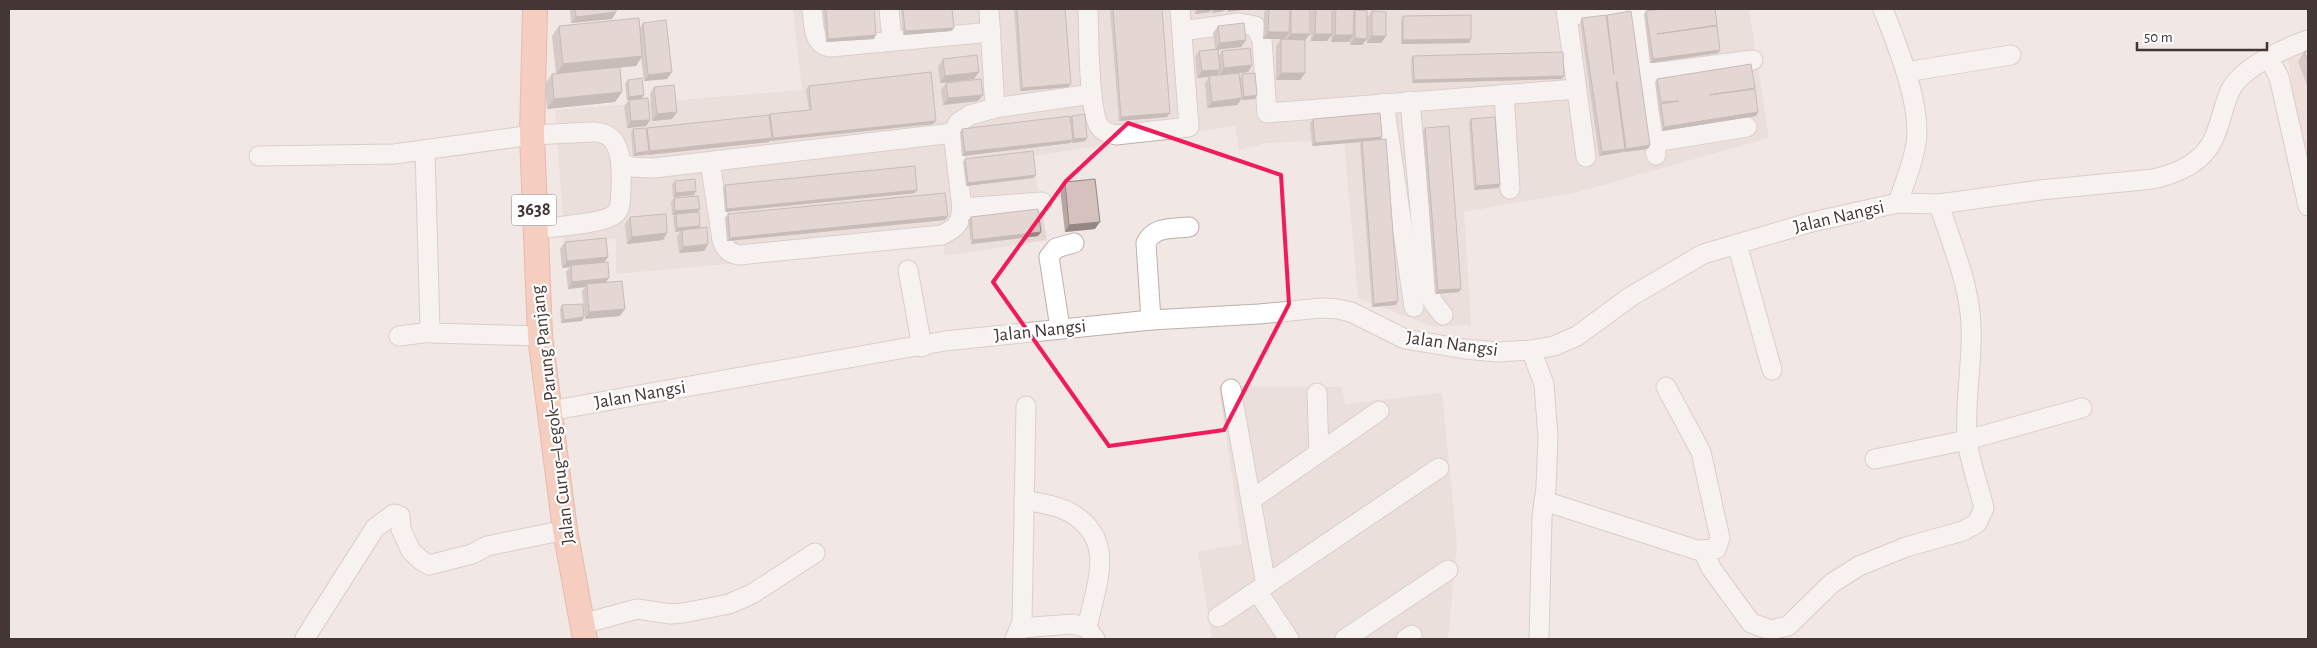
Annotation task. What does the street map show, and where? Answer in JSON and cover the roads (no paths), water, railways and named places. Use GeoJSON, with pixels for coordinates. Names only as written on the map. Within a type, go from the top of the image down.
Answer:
{"type":"FeatureCollection","features":[{"type":"Feature","properties":{"kind":"main road","name":"Jalan Curug–Legok–Parung Panjang"},"geometry":{"type":"LineString","coordinates":[[535,9],[532,135],[540,336],[548,411],[565,530],[583,631]]}},
{"type":"Feature","properties":{"kind":"street"},"geometry":{"type":"LineString","coordinates":[[812,9],[816,39],[826,47],[991,32]]}},
{"type":"Feature","properties":{"kind":"street"},"geometry":{"type":"LineString","coordinates":[[889,9],[892,40]]}},
{"type":"Feature","properties":{"kind":"street"},"geometry":{"type":"LineString","coordinates":[[989,9],[996,108]]}},
{"type":"Feature","properties":{"kind":"street"},"geometry":{"type":"LineString","coordinates":[[1088,9],[1092,94],[1100,127],[1110,134],[1116,135],[1189,127],[1180,9]]}},
{"type":"Feature","properties":{"kind":"street"},"geometry":{"type":"LineString","coordinates":[[1586,157],[1566,12],[1617,9]]}},
{"type":"Feature","properties":{"kind":"street"},"geometry":{"type":"LineString","coordinates":[[1637,9],[1655,148],[1747,127]]}},
{"type":"Feature","properties":{"kind":"street"},"geometry":{"type":"LineString","coordinates":[[1883,9],[1906,72],[1916,121],[1916,143],[1898,203]]}},
{"type":"Feature","properties":{"kind":"street"},"geometry":{"type":"LineString","coordinates":[[1182,31],[1239,23],[1255,26],[1262,40],[1268,113],[1577,89]]}},
{"type":"Feature","properties":{"kind":"street","name":"Jalan Nangsi"},"geometry":{"type":"LineString","coordinates":[[548,411],[945,342],[1060,328],[1321,308],[1352,312],[1405,339],[1422,342],[1497,352],[1531,350],[1554,346],[1577,336],[1630,297],[1703,254],[1812,222],[1898,203],[1939,204],[2040,190],[2153,179],[2172,175],[2185,169],[2212,142],[2231,89],[2247,72],[2308,40]]}},
{"type":"Feature","properties":{"kind":"street"},"geometry":{"type":"LineString","coordinates":[[1906,72],[2011,55]]}},
{"type":"Feature","properties":{"kind":"street"},"geometry":{"type":"LineString","coordinates":[[2269,59],[2279,77],[2308,206]]}},
{"type":"Feature","properties":{"kind":"street"},"geometry":{"type":"LineString","coordinates":[[1645,74],[1753,60]]}},
{"type":"Feature","properties":{"kind":"street"},"geometry":{"type":"LineString","coordinates":[[710,162],[724,246],[733,254],[739,255],[942,235],[958,226],[961,218],[962,208],[953,132],[962,118],[996,108],[1092,94]]}},
{"type":"Feature","properties":{"kind":"street"},"geometry":{"type":"LineString","coordinates":[[1504,94],[1510,189]]}},
{"type":"Feature","properties":{"kind":"street"},"geometry":{"type":"LineString","coordinates":[[1397,102],[1414,307]]}},
{"type":"Feature","properties":{"kind":"street"},"geometry":{"type":"LineString","coordinates":[[1397,102],[1427,287],[1433,302],[1443,315]]}},
{"type":"Feature","properties":{"kind":"street"},"geometry":{"type":"LineString","coordinates":[[259,156],[394,154],[532,135],[601,132],[611,138],[618,149],[622,164],[620,207],[616,214],[602,220],[535,229]]}},
{"type":"Feature","properties":{"kind":"street"},"geometry":{"type":"LineString","coordinates":[[622,164],[630,167],[654,168],[953,132]]}},
{"type":"Feature","properties":{"kind":"street"},"geometry":{"type":"LineString","coordinates":[[425,150],[428,324],[431,332]]}},
{"type":"Feature","properties":{"kind":"street"},"geometry":{"type":"LineString","coordinates":[[962,208],[1042,202]]}},
{"type":"Feature","properties":{"kind":"street"},"geometry":{"type":"LineString","coordinates":[[1703,550],[1711,568],[1751,623],[1771,630],[1788,626],[1832,583],[1859,566],[1906,547],[1963,531],[1977,522],[1984,508],[1967,440],[1967,394],[1971,330],[1969,305],[1939,204]]}},
{"type":"Feature","properties":{"kind":"street"},"geometry":{"type":"LineString","coordinates":[[1151,320],[1146,243],[1151,235],[1160,230],[1189,227]]}},
{"type":"Feature","properties":{"kind":"street"},"geometry":{"type":"LineString","coordinates":[[1060,328],[1049,256],[1056,248],[1074,242]]}},
{"type":"Feature","properties":{"kind":"street"},"geometry":{"type":"LineString","coordinates":[[1737,244],[1772,370]]}},
{"type":"Feature","properties":{"kind":"street"},"geometry":{"type":"LineString","coordinates":[[908,270],[922,347]]}},
{"type":"Feature","properties":{"kind":"street"},"geometry":{"type":"LineString","coordinates":[[399,336],[431,332],[540,336]]}},
{"type":"Feature","properties":{"kind":"street"},"geometry":{"type":"LineString","coordinates":[[1531,350],[1544,384],[1548,437],[1540,551],[1539,639]]}},
{"type":"Feature","properties":{"kind":"street"},"geometry":{"type":"LineString","coordinates":[[1544,501],[1703,550],[1716,549],[1720,538],[1701,452],[1666,387]]}},
{"type":"Feature","properties":{"kind":"street"},"geometry":{"type":"LineString","coordinates":[[1231,389],[1251,500],[1261,588],[1289,639]]}},
{"type":"Feature","properties":{"kind":"street"},"geometry":{"type":"LineString","coordinates":[[1317,392],[1320,452]]}},
{"type":"Feature","properties":{"kind":"street"},"geometry":{"type":"LineString","coordinates":[[1024,500],[1068,511],[1086,524],[1098,542],[1101,560],[1091,633],[1073,624],[1018,633],[1026,406]]}},
{"type":"Feature","properties":{"kind":"street"},"geometry":{"type":"LineString","coordinates":[[1875,459],[1967,440],[2082,408]]}},
{"type":"Feature","properties":{"kind":"street"},"geometry":{"type":"LineString","coordinates":[[1251,500],[1380,411]]}},
{"type":"Feature","properties":{"kind":"street"},"geometry":{"type":"LineString","coordinates":[[1218,617],[1440,468]]}},
{"type":"Feature","properties":{"kind":"street"},"geometry":{"type":"LineString","coordinates":[[305,638],[375,528],[394,514],[400,516],[401,529],[411,550],[429,565],[472,554],[487,546],[565,530]]}},
{"type":"Feature","properties":{"kind":"street"},"geometry":{"type":"LineString","coordinates":[[583,631],[638,609],[677,614],[729,604],[752,594],[815,552]]}},
{"type":"Feature","properties":{"kind":"street"},"geometry":{"type":"LineString","coordinates":[[1345,639],[1448,570]]}}]}
